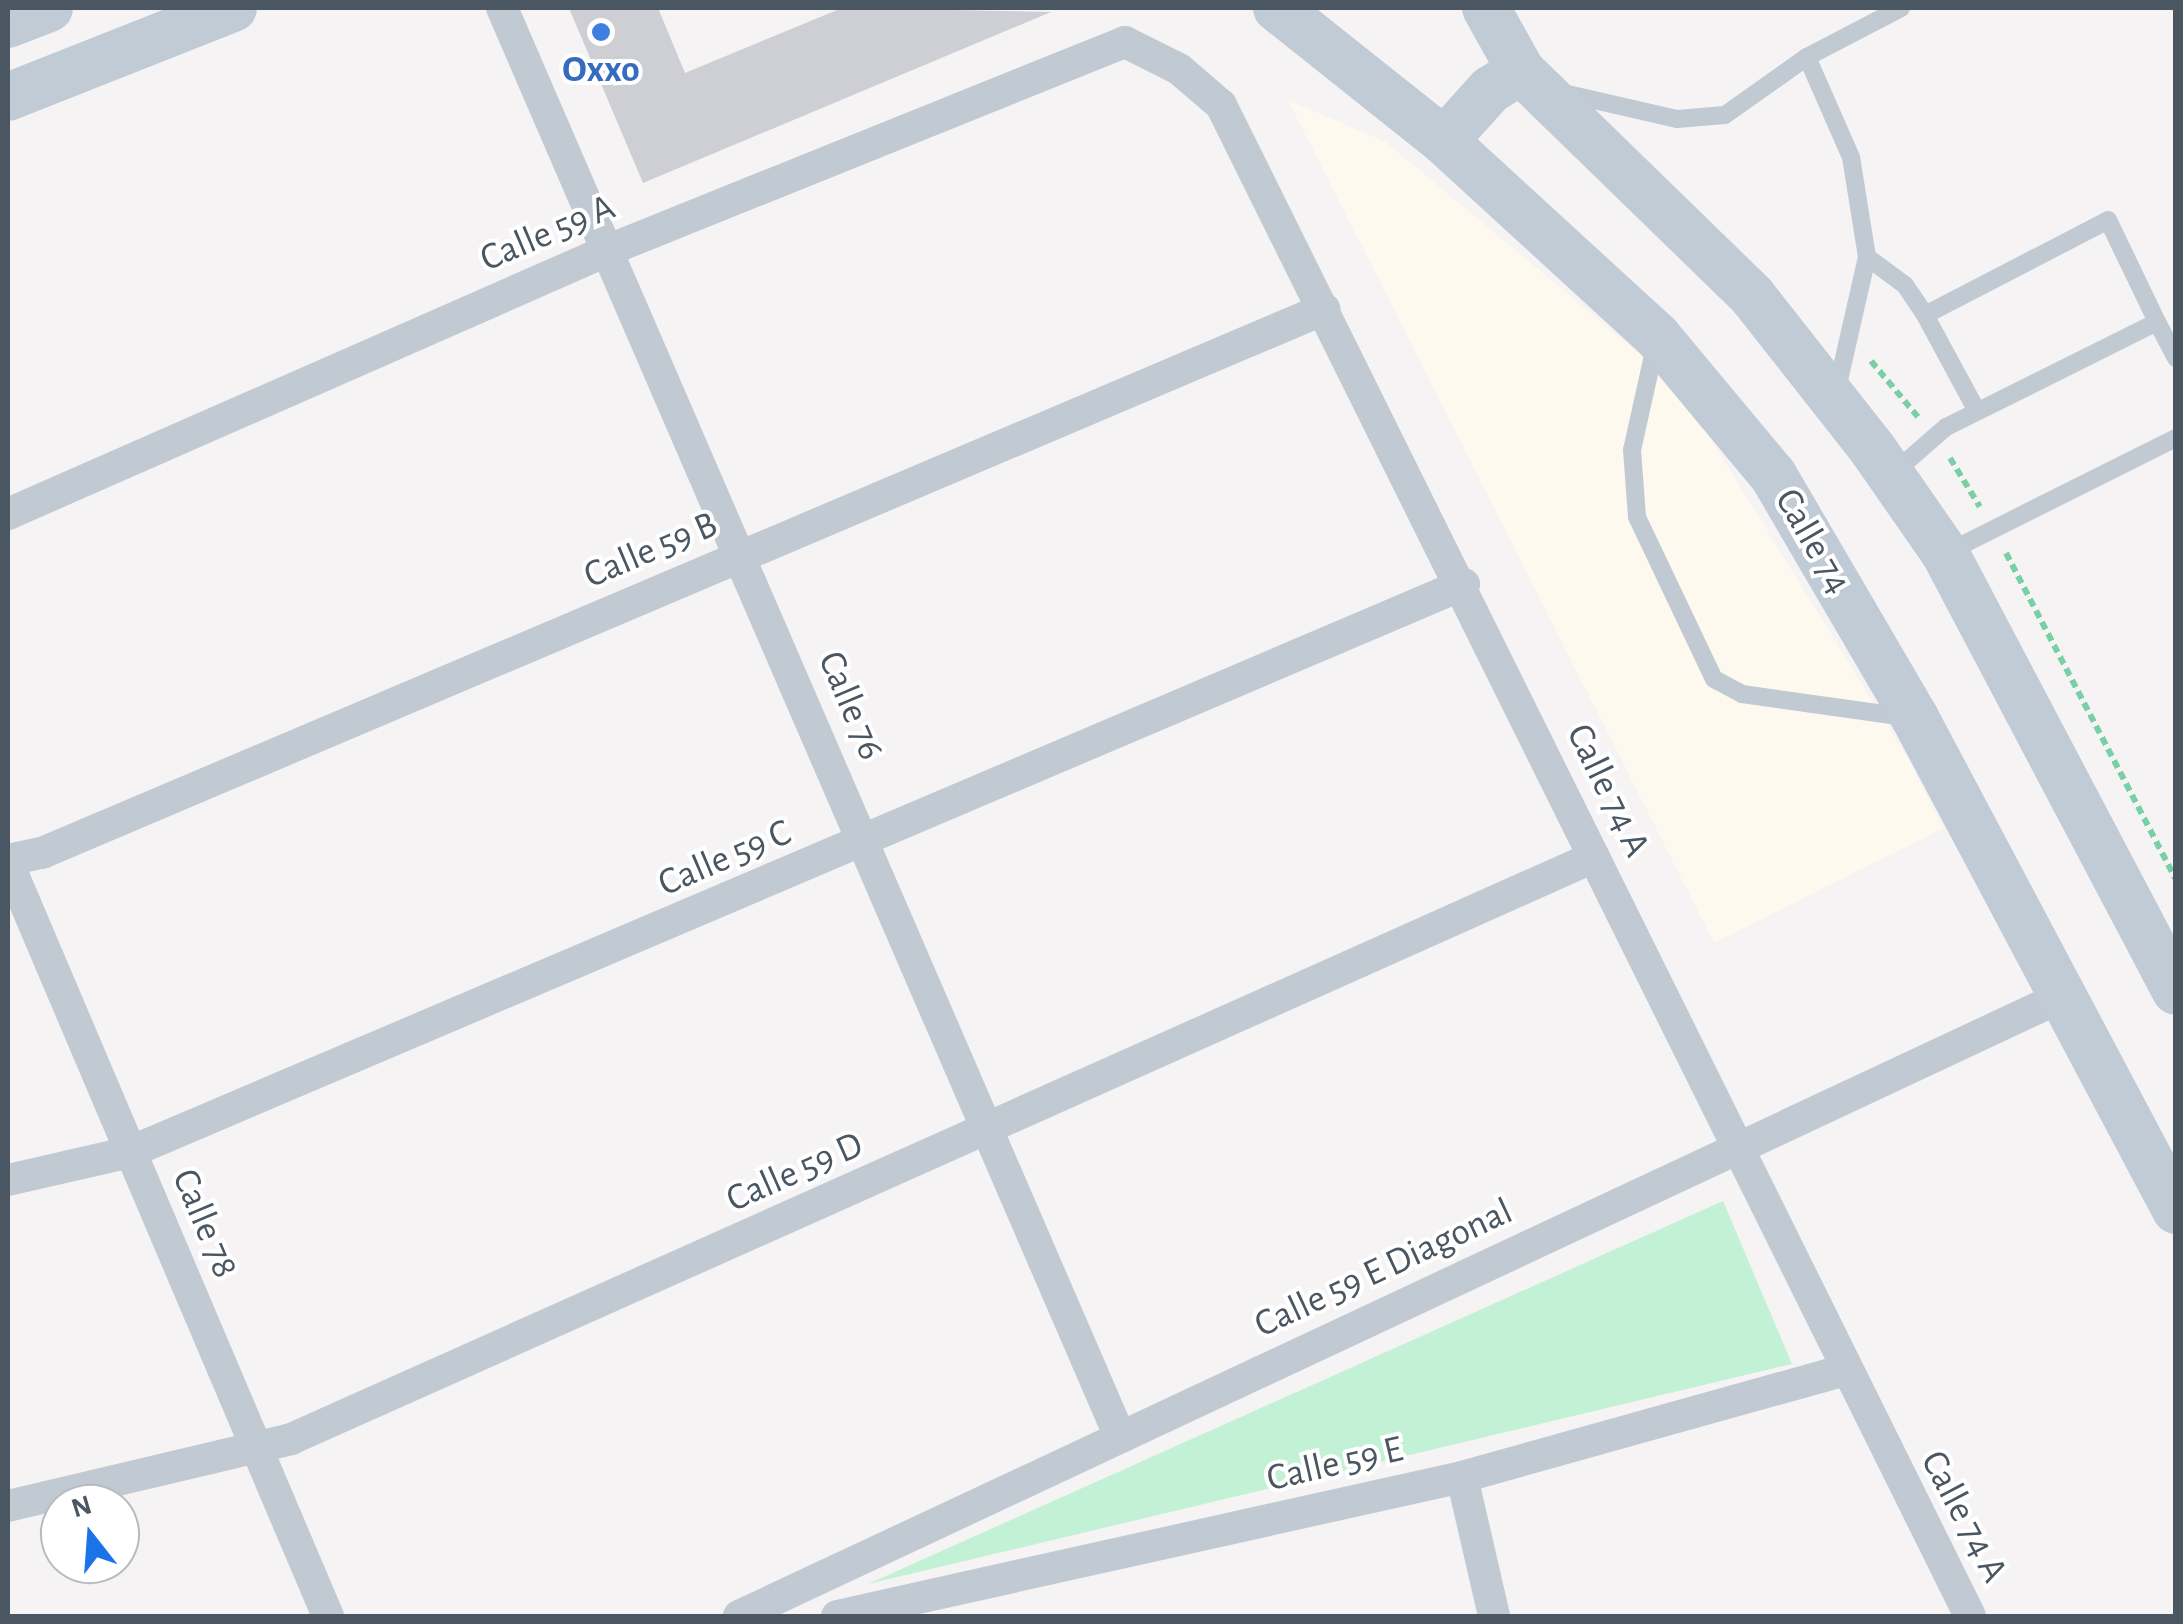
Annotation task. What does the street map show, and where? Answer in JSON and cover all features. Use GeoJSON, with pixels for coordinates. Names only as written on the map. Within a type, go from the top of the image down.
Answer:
{"type":"FeatureCollection","features":[{"type":"Feature","properties":{"kind":"main road"},"geometry":{"type":"LineString","coordinates":[[8,24],[48,8]]}},
{"type":"Feature","properties":{"kind":"main road"},"geometry":{"type":"LineString","coordinates":[[8,97],[233,8]]}},
{"type":"Feature","properties":{"kind":"main road","name":"Calle 74"},"geometry":{"type":"LineString","coordinates":[[1276,8],[1444,141],[1657,336],[1773,475],[1916,718],[2176,1210]]}},
{"type":"Feature","properties":{"kind":"main road"},"geometry":{"type":"LineString","coordinates":[[1486,8],[1530,79],[1753,297],[1945,553],[2176,991]]}},
{"type":"Feature","properties":{"kind":"main road"},"geometry":{"type":"LineString","coordinates":[[1444,141],[1490,90],[1530,79]]}},
{"type":"Feature","properties":{"kind":"street","name":"Calle 76"},"geometry":{"type":"LineString","coordinates":[[502,8],[744,556],[1120,1436]]}},
{"type":"Feature","properties":{"kind":"street","name":"Calle 59 A"},"geometry":{"type":"LineString","coordinates":[[8,514],[611,250],[1125,42]]}},
{"type":"Feature","properties":{"kind":"street","name":"Calle 74 A"},"geometry":{"type":"LineString","coordinates":[[1125,42],[1178,69],[1221,105],[1464,584],[1845,1370],[1970,1616]]}},
{"type":"Feature","properties":{"kind":"street","name":"Calle 59 B"},"geometry":{"type":"LineString","coordinates":[[8,862],[42,853],[1324,309]]}},
{"type":"Feature","properties":{"kind":"street","name":"Calle 59 C"},"geometry":{"type":"LineString","coordinates":[[8,1180],[130,1152],[865,844],[1464,584]]}},
{"type":"Feature","properties":{"kind":"street","name":"Calle 59 D"},"geometry":{"type":"LineString","coordinates":[[8,1506],[291,1439],[988,1132],[1594,858]]}},
{"type":"Feature","properties":{"kind":"street","name":"Calle 78"},"geometry":{"type":"LineString","coordinates":[[8,862],[328,1616]]}},
{"type":"Feature","properties":{"kind":"street","name":"Calle 59 E Diagonal"},"geometry":{"type":"LineString","coordinates":[[739,1616],[2063,996]]}},
{"type":"Feature","properties":{"kind":"street","name":"Calle 59 E"},"geometry":{"type":"LineString","coordinates":[[837,1616],[1462,1477],[1845,1370]]}},
{"type":"Feature","properties":{"kind":"street"},"geometry":{"type":"LineString","coordinates":[[1462,1477],[1494,1616]]}},
{"type":"Feature","properties":{"kind":"lane"},"geometry":{"type":"LineString","coordinates":[[1530,79],[1677,118],[1725,115],[1807,58],[1901,8]]}},
{"type":"Feature","properties":{"kind":"lane"},"geometry":{"type":"LineString","coordinates":[[1807,58],[1852,157],[1868,256],[1834,400]]}},
{"type":"Feature","properties":{"kind":"lane"},"geometry":{"type":"LineString","coordinates":[[1925,315],[2108,220],[2176,358]]}},
{"type":"Feature","properties":{"kind":"lane"},"geometry":{"type":"LineString","coordinates":[[1868,256],[1905,284],[1977,411]]}},
{"type":"Feature","properties":{"kind":"lane"},"geometry":{"type":"LineString","coordinates":[[1890,475],[1946,427],[2157,322]]}},
{"type":"Feature","properties":{"kind":"lane"},"geometry":{"type":"LineString","coordinates":[[1657,336],[1632,450],[1637,518],[1714,679],[1742,694],[1916,718]]}},
{"type":"Feature","properties":{"kind":"lane"},"geometry":{"type":"LineString","coordinates":[[1945,553],[2176,438]]}},
{"type":"Feature","properties":{"kind":"shaded area"},"geometry":{"type":"Polygon","coordinates":[[[1288,100],[1386,142],[1678,386],[1910,762],[1943,828],[1714,943],[1288,100]]]}},
{"type":"Feature","properties":{"kind":"green space"},"geometry":{"type":"Polygon","coordinates":[[[1723,1201],[1792,1364],[868,1584],[1723,1201]]]}},
{"type":"Feature","properties":{"kind":"building"},"geometry":{"type":"Polygon","coordinates":[[[569,8],[658,8],[685,73],[842,8],[1051,12],[643,183],[569,8]]]}},
{"type":"Feature","properties":{"kind":"place","name":"Oxxo"},"geometry":{"type":"Point","coordinates":[601,32]}}]}
